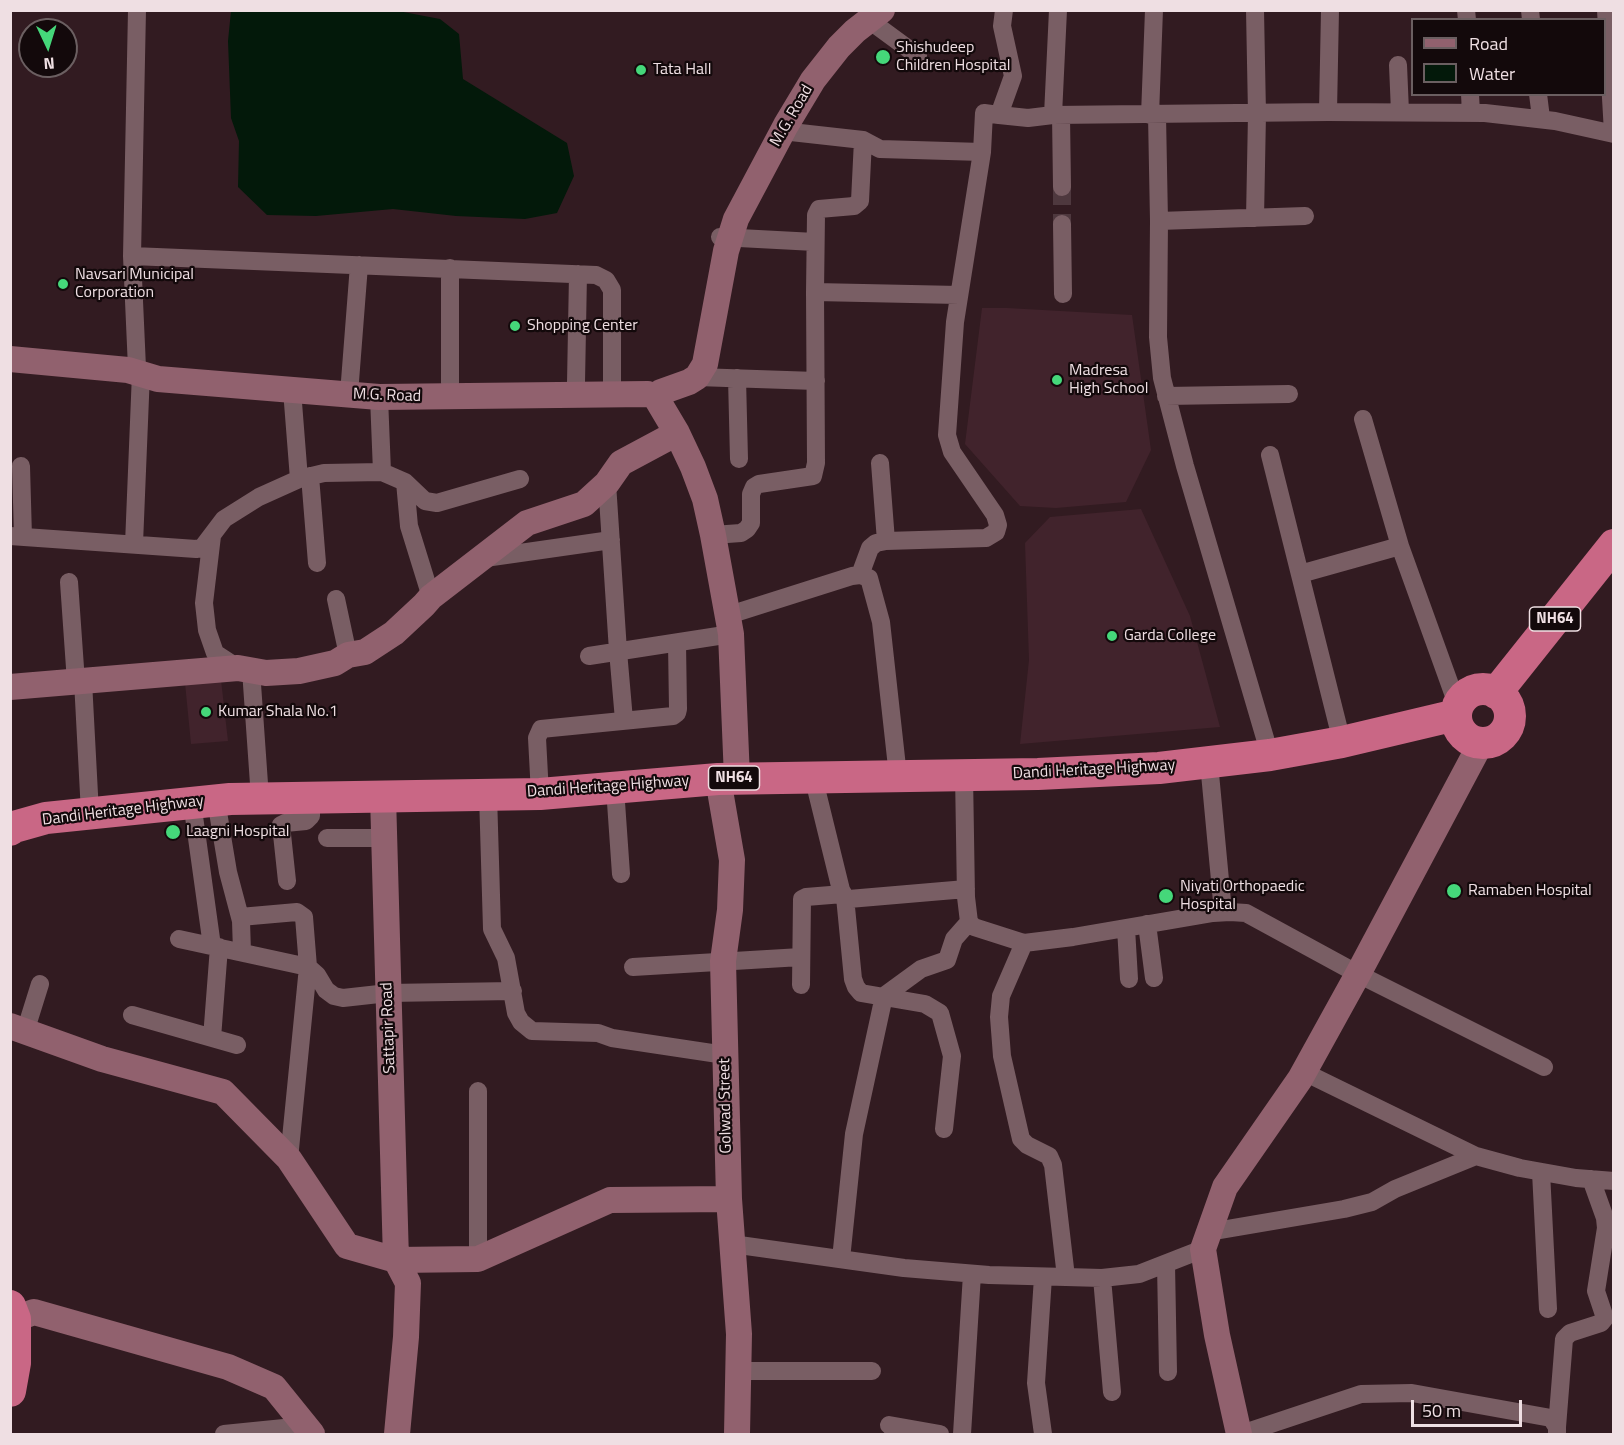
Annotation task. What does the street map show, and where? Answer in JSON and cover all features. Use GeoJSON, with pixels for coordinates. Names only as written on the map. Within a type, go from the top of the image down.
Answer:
{"type":"FeatureCollection","features":[{"type":"Feature","properties":{"kind":"highway","name":"NH64"},"geometry":{"type":"LineString","coordinates":[[1499,696],[1614,544]]}},
{"type":"Feature","properties":{"kind":"highway","name":"NH64"},"geometry":{"type":"LineString","coordinates":[[1499,696],[1550,650],[1614,577]]}},
{"type":"Feature","properties":{"kind":"highway","name":"NH64"},"geometry":{"type":"LineString","coordinates":[[1457,711],[1470,693],[1478,690],[1499,696]]}},
{"type":"Feature","properties":{"kind":"highway"},"geometry":{"type":"LineString","coordinates":[[1457,711],[1456,724],[1461,732],[1473,741],[1490,742],[1498,738],[1509,724],[1508,706],[1499,696]]}},
{"type":"Feature","properties":{"kind":"highway","name":"Dandi Heritage Highway"},"geometry":{"type":"LineString","coordinates":[[12,827],[46,818],[204,801],[260,798],[540,794],[727,778],[1099,772],[1209,763],[1270,755],[1342,742],[1457,711]]}},
{"type":"Feature","properties":{"kind":"highway"},"geometry":{"type":"LineString","coordinates":[[10,1391],[15,1363],[12,1315]]}},
{"type":"Feature","properties":{"kind":"street"},"geometry":{"type":"LineString","coordinates":[[134,544],[135,370],[132,256],[137,10]]}},
{"type":"Feature","properties":{"kind":"street"},"geometry":{"type":"LineString","coordinates":[[999,115],[1013,76],[1002,26],[1004,10]]}},
{"type":"Feature","properties":{"kind":"street"},"geometry":{"type":"LineString","coordinates":[[1058,10],[1057,115],[1062,187]]}},
{"type":"Feature","properties":{"kind":"street"},"geometry":{"type":"LineString","coordinates":[[1154,10],[1160,362],[1166,396],[1270,755]]}},
{"type":"Feature","properties":{"kind":"street"},"geometry":{"type":"LineString","coordinates":[[1255,218],[1256,10]]}},
{"type":"Feature","properties":{"kind":"street"},"geometry":{"type":"LineString","coordinates":[[1328,112],[1330,10]]}},
{"type":"Feature","properties":{"kind":"street"},"geometry":{"type":"LineString","coordinates":[[860,575],[870,548],[876,543],[886,540],[986,538],[996,532],[998,525],[995,515],[952,452],[947,435],[959,295],[982,152],[984,113],[1028,118],[1057,115],[1471,113],[1541,118],[1611,137],[1606,10]]}},
{"type":"Feature","properties":{"kind":"street"},"geometry":{"type":"LineString","coordinates":[[872,14],[918,56]]}},
{"type":"Feature","properties":{"kind":"street","name":"M.G. Road"},"geometry":{"type":"LineString","coordinates":[[725,238],[813,80],[839,47],[872,14]]}},
{"type":"Feature","properties":{"kind":"street","name":"M.G. Road"},"geometry":{"type":"LineString","coordinates":[[10,359],[135,370],[158,379],[379,397],[654,389],[689,382],[697,377],[705,364],[704,347],[725,238],[727,215],[746,176],[788,102],[834,44],[835,38],[872,14]]}},
{"type":"Feature","properties":{"kind":"street"},"geometry":{"type":"LineString","coordinates":[[1398,65],[1400,112]]}},
{"type":"Feature","properties":{"kind":"street"},"geometry":{"type":"LineString","coordinates":[[1470,96],[1471,113]]}},
{"type":"Feature","properties":{"kind":"street"},"geometry":{"type":"LineString","coordinates":[[1538,96],[1541,118]]}},
{"type":"Feature","properties":{"kind":"street"},"geometry":{"type":"LineString","coordinates":[[782,132],[863,140],[880,149],[982,152]]}},
{"type":"Feature","properties":{"kind":"street"},"geometry":{"type":"LineString","coordinates":[[713,535],[741,533],[747,529],[751,523],[751,494],[754,486],[813,476],[816,463],[816,215],[819,209],[854,206],[860,201],[863,140]]}},
{"type":"Feature","properties":{"kind":"street"},"geometry":{"type":"LineString","coordinates":[[1159,221],[1305,216]]}},
{"type":"Feature","properties":{"kind":"street"},"geometry":{"type":"LineString","coordinates":[[1062,224],[1063,294]]}},
{"type":"Feature","properties":{"kind":"street"},"geometry":{"type":"LineString","coordinates":[[725,238],[815,242]]}},
{"type":"Feature","properties":{"kind":"street"},"geometry":{"type":"LineString","coordinates":[[132,256],[596,275],[606,280],[612,290],[612,383]]}},
{"type":"Feature","properties":{"kind":"street"},"geometry":{"type":"LineString","coordinates":[[350,381],[359,265]]}},
{"type":"Feature","properties":{"kind":"street"},"geometry":{"type":"LineString","coordinates":[[450,268],[450,383]]}},
{"type":"Feature","properties":{"kind":"street"},"geometry":{"type":"LineString","coordinates":[[576,383],[578,274]]}},
{"type":"Feature","properties":{"kind":"street"},"geometry":{"type":"LineString","coordinates":[[815,292],[959,295]]}},
{"type":"Feature","properties":{"kind":"street","name":"M.G. Road"},"geometry":{"type":"LineString","coordinates":[[135,370],[156,364],[350,381],[612,383],[654,389],[690,371],[704,347]]}},
{"type":"Feature","properties":{"kind":"street"},"geometry":{"type":"LineString","coordinates":[[697,377],[816,381]]}},
{"type":"Feature","properties":{"kind":"street"},"geometry":{"type":"LineString","coordinates":[[737,378],[739,459]]}},
{"type":"Feature","properties":{"kind":"street","name":"Golwad Street"},"geometry":{"type":"LineString","coordinates":[[654,389],[693,467],[705,499],[730,625],[727,778],[732,860],[730,910],[723,961],[729,1199],[739,1334],[737,1434]]}},
{"type":"Feature","properties":{"kind":"street"},"geometry":{"type":"LineString","coordinates":[[292,390],[317,563]]}},
{"type":"Feature","properties":{"kind":"street"},"geometry":{"type":"LineString","coordinates":[[1166,396],[1289,394]]}},
{"type":"Feature","properties":{"kind":"street"},"geometry":{"type":"LineString","coordinates":[[379,397],[382,472]]}},
{"type":"Feature","properties":{"kind":"street"},"geometry":{"type":"LineString","coordinates":[[1363,419],[1400,546],[1457,711]]}},
{"type":"Feature","properties":{"kind":"street"},"geometry":{"type":"LineString","coordinates":[[10,687],[244,669],[266,673],[299,671],[335,663],[348,655],[365,652],[381,642],[431,597],[527,523],[584,504],[607,483],[621,463],[677,433]]}},
{"type":"Feature","properties":{"kind":"street"},"geometry":{"type":"LineString","coordinates":[[1270,455],[1342,742]]}},
{"type":"Feature","properties":{"kind":"street"},"geometry":{"type":"LineString","coordinates":[[880,463],[886,540]]}},
{"type":"Feature","properties":{"kind":"street"},"geometry":{"type":"LineString","coordinates":[[21,466],[17,536],[196,549],[202,548],[224,519],[258,497],[304,478],[335,472],[382,472],[405,482],[425,501],[438,503],[520,480]]}},
{"type":"Feature","properties":{"kind":"street"},"geometry":{"type":"LineString","coordinates":[[405,482],[410,526],[431,597]]}},
{"type":"Feature","properties":{"kind":"street"},"geometry":{"type":"LineString","coordinates":[[607,483],[624,720]]}},
{"type":"Feature","properties":{"kind":"street"},"geometry":{"type":"LineString","coordinates":[[212,534],[204,603],[207,630],[215,653],[244,669]]}},
{"type":"Feature","properties":{"kind":"street"},"geometry":{"type":"LineString","coordinates":[[479,559],[610,540]]}},
{"type":"Feature","properties":{"kind":"street"},"geometry":{"type":"LineString","coordinates":[[1300,574],[1400,546]]}},
{"type":"Feature","properties":{"kind":"street"},"geometry":{"type":"LineString","coordinates":[[588,656],[677,643],[860,575],[869,578],[881,622],[898,776]]}},
{"type":"Feature","properties":{"kind":"street"},"geometry":{"type":"LineString","coordinates":[[69,582],[80,681],[90,813]]}},
{"type":"Feature","properties":{"kind":"street"},"geometry":{"type":"LineString","coordinates":[[336,599],[348,655]]}},
{"type":"Feature","properties":{"kind":"street"},"geometry":{"type":"LineString","coordinates":[[540,794],[537,738],[541,729],[676,714],[678,709],[677,643]]}},
{"type":"Feature","properties":{"kind":"street"},"geometry":{"type":"LineString","coordinates":[[244,669],[260,798]]}},
{"type":"Feature","properties":{"kind":"street"},"geometry":{"type":"LineString","coordinates":[[1481,743],[1359,974],[1304,1072],[1225,1188],[1206,1241],[1217,1335],[1240,1434],[1361,1394],[1384,1393],[1412,1393],[1551,1418],[1557,1431]]}},
{"type":"Feature","properties":{"kind":"street"},"geometry":{"type":"LineString","coordinates":[[1209,763],[1224,912]]}},
{"type":"Feature","properties":{"kind":"street"},"geometry":{"type":"LineString","coordinates":[[964,774],[966,890],[969,922],[974,927],[1024,942],[1045,941],[1224,912],[1246,914],[1544,1067]]}},
{"type":"Feature","properties":{"kind":"street"},"geometry":{"type":"LineString","coordinates":[[813,776],[844,896],[853,979],[856,987],[861,993],[925,1004],[940,1013],[952,1056],[944,1129]]}},
{"type":"Feature","properties":{"kind":"street"},"geometry":{"type":"LineString","coordinates":[[615,788],[621,874]]}},
{"type":"Feature","properties":{"kind":"street"},"geometry":{"type":"LineString","coordinates":[[488,794],[492,929],[507,958],[516,1013],[521,1022],[532,1031],[598,1033],[612,1038],[725,1054]]}},
{"type":"Feature","properties":{"kind":"street","name":"Sattapir Road"},"geometry":{"type":"LineString","coordinates":[[383,796],[396,1260]]}},
{"type":"Feature","properties":{"kind":"street"},"geometry":{"type":"LineString","coordinates":[[286,881],[281,825],[306,821],[311,816],[311,797]]}},
{"type":"Feature","properties":{"kind":"street"},"geometry":{"type":"LineString","coordinates":[[204,801],[228,872],[240,917],[242,952]]}},
{"type":"Feature","properties":{"kind":"street"},"geometry":{"type":"LineString","coordinates":[[204,801],[215,946],[212,1038]]}},
{"type":"Feature","properties":{"kind":"street"},"geometry":{"type":"LineString","coordinates":[[327,838],[384,838]]}},
{"type":"Feature","properties":{"kind":"street"},"geometry":{"type":"LineString","coordinates":[[801,986],[802,899],[844,896],[849,899],[966,890]]}},
{"type":"Feature","properties":{"kind":"street"},"geometry":{"type":"LineString","coordinates":[[240,917],[297,912],[304,917],[308,967],[289,1159]]}},
{"type":"Feature","properties":{"kind":"street"},"geometry":{"type":"LineString","coordinates":[[841,1259],[854,1134],[884,996],[921,969],[946,960],[954,939],[969,922]]}},
{"type":"Feature","properties":{"kind":"street"},"geometry":{"type":"LineString","coordinates":[[1147,924],[1154,978]]}},
{"type":"Feature","properties":{"kind":"street"},"geometry":{"type":"LineString","coordinates":[[1126,928],[1129,979]]}},
{"type":"Feature","properties":{"kind":"street"},"geometry":{"type":"LineString","coordinates":[[179,939],[308,967],[317,975],[326,990],[334,996],[343,998],[387,993],[513,991]]}},
{"type":"Feature","properties":{"kind":"street"},"geometry":{"type":"LineString","coordinates":[[1024,942],[1001,996],[999,1017],[1002,1056],[1021,1139],[1027,1145],[1049,1156],[1053,1164],[1066,1277]]}},
{"type":"Feature","properties":{"kind":"street"},"geometry":{"type":"LineString","coordinates":[[633,967],[801,957]]}},
{"type":"Feature","properties":{"kind":"street"},"geometry":{"type":"LineString","coordinates":[[39,984],[18,1029],[102,1059],[223,1092],[289,1159],[347,1246],[396,1260],[478,1259],[610,1200],[729,1199]]}},
{"type":"Feature","properties":{"kind":"street"},"geometry":{"type":"LineString","coordinates":[[132,1015],[237,1045]]}},
{"type":"Feature","properties":{"kind":"street"},"geometry":{"type":"LineString","coordinates":[[1304,1072],[1476,1156],[1541,1172],[1614,1181]]}},
{"type":"Feature","properties":{"kind":"street"},"geometry":{"type":"LineString","coordinates":[[478,1091],[478,1259]]}},
{"type":"Feature","properties":{"kind":"street"},"geometry":{"type":"LineString","coordinates":[[732,1244],[903,1268],[972,1274],[1102,1278],[1139,1274],[1166,1263],[1206,1241],[1372,1202],[1395,1189],[1476,1156]]}},
{"type":"Feature","properties":{"kind":"street"},"geometry":{"type":"LineString","coordinates":[[1541,1172],[1548,1309]]}},
{"type":"Feature","properties":{"kind":"street"},"geometry":{"type":"LineString","coordinates":[[1557,1431],[1564,1339],[1570,1333],[1601,1323],[1605,1317],[1596,1291],[1606,1228],[1605,1218],[1591,1179]]}},
{"type":"Feature","properties":{"kind":"street"},"geometry":{"type":"LineString","coordinates":[[396,1260],[408,1282],[406,1337],[397,1434]]}},
{"type":"Feature","properties":{"kind":"street"},"geometry":{"type":"LineString","coordinates":[[1166,1263],[1168,1372]]}},
{"type":"Feature","properties":{"kind":"street"},"geometry":{"type":"LineString","coordinates":[[962,1434],[972,1274]]}},
{"type":"Feature","properties":{"kind":"street"},"geometry":{"type":"LineString","coordinates":[[1043,1277],[1036,1383],[1043,1434]]}},
{"type":"Feature","properties":{"kind":"street"},"geometry":{"type":"LineString","coordinates":[[1102,1278],[1113,1392]]}},
{"type":"Feature","properties":{"kind":"street"},"geometry":{"type":"LineString","coordinates":[[12,1315],[34,1312],[228,1367],[274,1387],[308,1430]]}},
{"type":"Feature","properties":{"kind":"street"},"geometry":{"type":"LineString","coordinates":[[738,1371],[872,1371]]}},
{"type":"Feature","properties":{"kind":"street"},"geometry":{"type":"LineString","coordinates":[[889,1425],[940,1434]]}},
{"type":"Feature","properties":{"kind":"street"},"geometry":{"type":"LineString","coordinates":[[224,1434],[308,1430]]}},
{"type":"Feature","properties":{"kind":"shaded area","name":"Madresa High School"},"geometry":{"type":"Polygon","coordinates":[[[982,308],[1132,315],[1151,450],[1126,502],[1056,508],[1020,506],[965,444],[982,308]]]}},
{"type":"Feature","properties":{"kind":"shaded area","name":"Garda College"},"geometry":{"type":"Polygon","coordinates":[[[1141,509],[1190,616],[1220,727],[1020,744],[1029,660],[1025,543],[1050,517],[1141,509]]]}},
{"type":"Feature","properties":{"kind":"shaded area","name":"Kumar Shala No.1"},"geometry":{"type":"Polygon","coordinates":[[[221,680],[228,741],[191,744],[185,683],[221,680]]]}},
{"type":"Feature","properties":{"kind":"water"},"geometry":{"type":"Polygon","coordinates":[[[393,10],[440,19],[459,34],[463,79],[567,143],[574,176],[557,213],[525,219],[456,216],[393,209],[316,216],[267,215],[238,187],[239,141],[231,118],[228,41],[231,11],[393,10]]]}},
{"type":"Feature","properties":{"kind":"tunnel"},"geometry":{"type":"LineString","coordinates":[[1062,187],[1062,224]]}},
{"type":"Feature","properties":{"kind":"place","name":"Shishudeep Children Hospital"},"geometry":{"type":"Point","coordinates":[883,57]}},
{"type":"Feature","properties":{"kind":"place","name":"Tata Hall"},"geometry":{"type":"Point","coordinates":[641,70]}},
{"type":"Feature","properties":{"kind":"place","name":"Navsari Municipal Corporation"},"geometry":{"type":"Point","coordinates":[63,284]}},
{"type":"Feature","properties":{"kind":"place","name":"Shopping Center"},"geometry":{"type":"Point","coordinates":[515,326]}},
{"type":"Feature","properties":{"kind":"place","name":"Madresa High School"},"geometry":{"type":"Point","coordinates":[1057,380]}},
{"type":"Feature","properties":{"kind":"place","name":"Garda College"},"geometry":{"type":"Point","coordinates":[1112,636]}},
{"type":"Feature","properties":{"kind":"place","name":"Kumar Shala No.1"},"geometry":{"type":"Point","coordinates":[206,712]}},
{"type":"Feature","properties":{"kind":"place","name":"Laagni Hospital"},"geometry":{"type":"Point","coordinates":[173,832]}},
{"type":"Feature","properties":{"kind":"place","name":"Ramaben Hospital"},"geometry":{"type":"Point","coordinates":[1454,891]}},
{"type":"Feature","properties":{"kind":"place","name":"Niyati Orthopaedic Hospital"},"geometry":{"type":"Point","coordinates":[1166,896]}}]}
